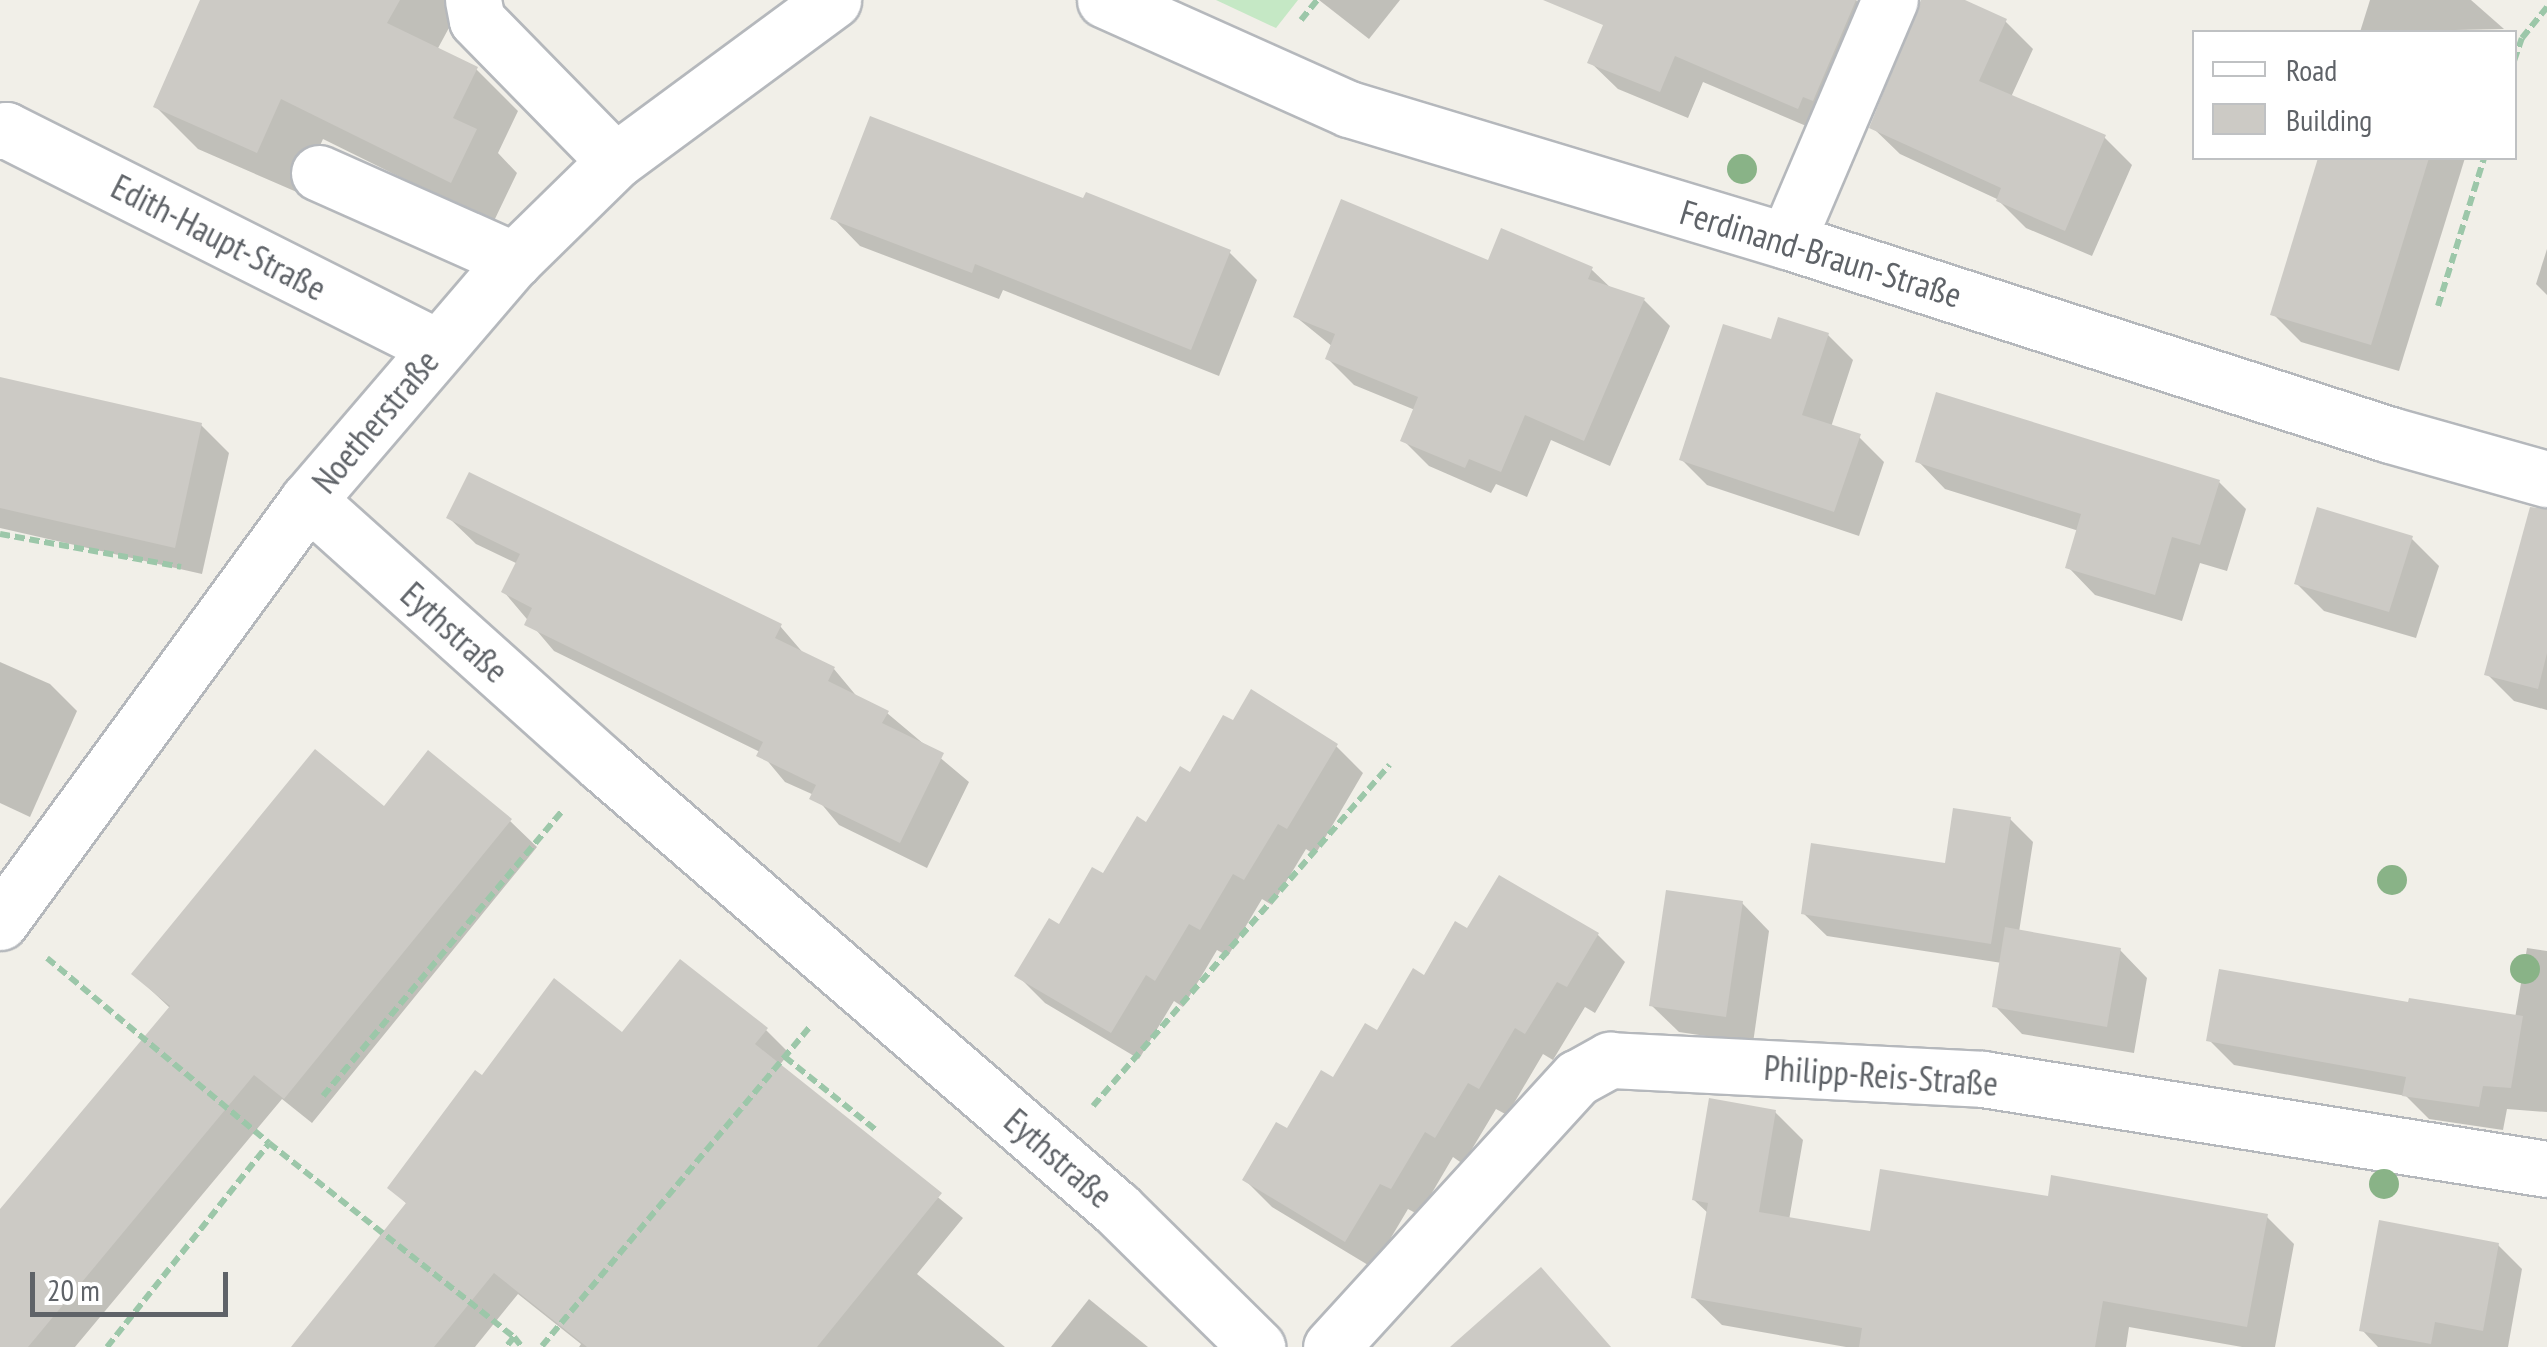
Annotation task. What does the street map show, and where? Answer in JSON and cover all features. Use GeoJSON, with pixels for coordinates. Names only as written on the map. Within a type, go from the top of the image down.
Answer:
{"type":"FeatureCollection","features":[{"type":"Feature","properties":{"kind":"street"},"geometry":{"type":"LineString","coordinates":[[473,0],[477,20],[614,161]]}},
{"type":"Feature","properties":{"kind":"street","name":"Noetherstraße"},"geometry":{"type":"LineString","coordinates":[[4,910],[308,500],[514,260],[614,161],[833,0]]}},
{"type":"Feature","properties":{"kind":"street","name":"Ferdinand-Braun-Straße"},"geometry":{"type":"LineString","coordinates":[[1105,0],[1348,109],[1787,242],[2390,435],[2547,480]]}},
{"type":"Feature","properties":{"kind":"street"},"geometry":{"type":"LineString","coordinates":[[1787,242],[1890,0]]}},
{"type":"Feature","properties":{"kind":"street","name":"Edith-Haupt-Straße"},"geometry":{"type":"LineString","coordinates":[[0,131],[23,138],[438,347]]}},
{"type":"Feature","properties":{"kind":"street"},"geometry":{"type":"LineString","coordinates":[[319,173],[514,260]]}},
{"type":"Feature","properties":{"kind":"street","name":"Eythstraße"},"geometry":{"type":"LineString","coordinates":[[308,500],[602,764],[1117,1209],[1258,1347]]}},
{"type":"Feature","properties":{"kind":"street","name":"Philipp-Reis-Straße"},"geometry":{"type":"LineString","coordinates":[[1331,1347],[1577,1078],[1610,1060],[1982,1079],[2547,1169]]}},
{"type":"Feature","properties":{"kind":"path"},"geometry":{"type":"LineString","coordinates":[[2517,52],[2522,38],[2547,7]]}},
{"type":"Feature","properties":{"kind":"path"},"geometry":{"type":"LineString","coordinates":[[2438,306],[2483,160]]}},
{"type":"Feature","properties":{"kind":"path"},"geometry":{"type":"LineString","coordinates":[[0,534],[250,580]]}},
{"type":"Feature","properties":{"kind":"path"},"geometry":{"type":"LineString","coordinates":[[324,1096],[602,764]]}},
{"type":"Feature","properties":{"kind":"path"},"geometry":{"type":"LineString","coordinates":[[1053,1153],[1389,765]]}},
{"type":"Feature","properties":{"kind":"path"},"geometry":{"type":"LineString","coordinates":[[4,910],[269,1142],[522,1347]]}},
{"type":"Feature","properties":{"kind":"path"},"geometry":{"type":"LineString","coordinates":[[542,1346],[852,978]]}},
{"type":"Feature","properties":{"kind":"path"},"geometry":{"type":"LineString","coordinates":[[785,1057],[877,1132]]}},
{"type":"Feature","properties":{"kind":"path"},"geometry":{"type":"LineString","coordinates":[[107,1347],[269,1142]]}},
{"type":"Feature","properties":{"kind":"path"},"geometry":{"type":"LineString","coordinates":[[506,1347],[514,1337]]}},
{"type":"Feature","properties":{"kind":"green space"},"geometry":{"type":"Polygon","coordinates":[[[1216,0],[1298,0],[1276,28],[1216,0]]]}},
{"type":"Feature","properties":{"kind":"building"},"geometry":{"type":"Polygon","coordinates":[[[200,0],[400,0],[387,23],[478,67],[453,118],[477,129],[451,183],[281,99],[257,153],[153,107],[200,0]]]}},
{"type":"Feature","properties":{"kind":"building"},"geometry":{"type":"Polygon","coordinates":[[[1543,0],[1856,0],[1813,101],[1803,97],[1798,109],[1675,56],[1660,92],[1587,63],[1603,25],[1543,0]]]}},
{"type":"Feature","properties":{"kind":"building"},"geometry":{"type":"Polygon","coordinates":[[[1921,0],[1965,0],[2007,19],[1979,81],[2106,135],[2065,231],[1996,201],[2001,188],[1869,128],[1921,0]]]}},
{"type":"Feature","properties":{"kind":"building"},"geometry":{"type":"Polygon","coordinates":[[[870,116],[1083,198],[1086,192],[1231,250],[1191,350],[975,264],[972,273],[830,219],[870,116]]]}},
{"type":"Feature","properties":{"kind":"building"},"geometry":{"type":"Polygon","coordinates":[[[2317,160],[2428,160],[2371,345],[2270,315],[2317,160]]]}},
{"type":"Feature","properties":{"kind":"building"},"geometry":{"type":"Polygon","coordinates":[[[1341,199],[1488,260],[1501,228],[1593,267],[1588,279],[1645,298],[1584,441],[1525,415],[1501,472],[1469,459],[1465,468],[1400,441],[1418,397],[1325,359],[1335,334],[1293,317],[1341,199]]]}},
{"type":"Feature","properties":{"kind":"building"},"geometry":{"type":"Polygon","coordinates":[[[1778,317],[1829,333],[1802,415],[1861,434],[1834,512],[1679,460],[1723,324],[1771,339],[1778,317]]]}},
{"type":"Feature","properties":{"kind":"building"},"geometry":{"type":"Polygon","coordinates":[[[0,377],[202,423],[175,548],[0,508],[0,377]]]}},
{"type":"Feature","properties":{"kind":"building"},"geometry":{"type":"Polygon","coordinates":[[[1936,392],[2220,480],[2200,545],[2172,537],[2155,595],[2065,568],[2081,514],[1915,462],[1936,392]]]}},
{"type":"Feature","properties":{"kind":"building"},"geometry":{"type":"Polygon","coordinates":[[[469,472],[782,624],[775,638],[835,667],[828,681],[889,711],[882,723],[944,753],[900,843],[809,799],[816,785],[756,756],[763,742],[524,625],[532,608],[501,592],[520,554],[446,518],[469,472]]]}},
{"type":"Feature","properties":{"kind":"building"},"geometry":{"type":"Polygon","coordinates":[[[2317,507],[2413,536],[2389,612],[2294,584],[2317,507]]]}},
{"type":"Feature","properties":{"kind":"building"},"geometry":{"type":"Polygon","coordinates":[[[2530,507],[2547,509],[2547,653],[2538,689],[2484,675],[2530,507]]]}},
{"type":"Feature","properties":{"kind":"building"},"geometry":{"type":"Polygon","coordinates":[[[1251,689],[1338,744],[1287,829],[1278,824],[1244,880],[1233,874],[1200,930],[1189,924],[1155,981],[1146,975],[1111,1033],[1014,976],[1049,918],[1059,924],[1092,867],[1103,873],[1137,816],[1146,822],[1180,766],[1190,772],[1223,715],[1233,720],[1251,689]]]}},
{"type":"Feature","properties":{"kind":"building"},"geometry":{"type":"Polygon","coordinates":[[[315,749],[384,806],[428,750],[512,819],[284,1099],[254,1075],[28,1347],[0,1347],[0,1209],[170,1006],[131,974],[315,749]]]}},
{"type":"Feature","properties":{"kind":"building"},"geometry":{"type":"Polygon","coordinates":[[[1953,808],[2011,817],[1991,944],[1801,914],[1811,843],[1945,863],[1953,808]]]}},
{"type":"Feature","properties":{"kind":"building"},"geometry":{"type":"Polygon","coordinates":[[[1499,875],[1599,933],[1567,987],[1557,982],[1525,1034],[1515,1028],[1479,1089],[1468,1083],[1435,1138],[1425,1132],[1391,1189],[1380,1184],[1345,1242],[1242,1180],[1276,1122],[1287,1128],[1321,1070],[1333,1077],[1365,1023],[1377,1030],[1413,968],[1424,975],[1455,921],[1467,928],[1499,875]]]}},
{"type":"Feature","properties":{"kind":"building"},"geometry":{"type":"Polygon","coordinates":[[[1666,890],[1743,901],[1726,1017],[1649,1006],[1666,890]]]}},
{"type":"Feature","properties":{"kind":"building"},"geometry":{"type":"Polygon","coordinates":[[[2005,927],[2121,948],[2107,1027],[1992,1007],[2005,927]]]}},
{"type":"Feature","properties":{"kind":"building"},"geometry":{"type":"Polygon","coordinates":[[[680,959],[768,1028],[755,1044],[942,1193],[817,1347],[587,1347],[494,1273],[434,1347],[291,1347],[406,1203],[387,1188],[475,1070],[482,1075],[554,978],[622,1032],[680,959]]]}},
{"type":"Feature","properties":{"kind":"building"},"geometry":{"type":"Polygon","coordinates":[[[2219,969],[2408,1002],[2409,998],[2523,1016],[2511,1088],[2483,1086],[2479,1107],[2402,1096],[2406,1077],[2206,1041],[2219,969]]]}},
{"type":"Feature","properties":{"kind":"building"},"geometry":{"type":"Polygon","coordinates":[[[1709,1098],[1776,1110],[1759,1212],[1870,1231],[1880,1169],[2048,1196],[2051,1175],[2268,1214],[2247,1327],[2103,1301],[2095,1347],[1859,1347],[1862,1328],[1691,1298],[1708,1203],[1692,1200],[1709,1098]]]}},
{"type":"Feature","properties":{"kind":"building"},"geometry":{"type":"Polygon","coordinates":[[[2379,1220],[2499,1243],[2483,1331],[2435,1322],[2431,1344],[2359,1331],[2379,1220]]]}},
{"type":"Feature","properties":{"kind":"building"},"geometry":{"type":"Polygon","coordinates":[[[1541,1267],[1611,1347],[1450,1347],[1519,1286],[1541,1267]]]}}]}
